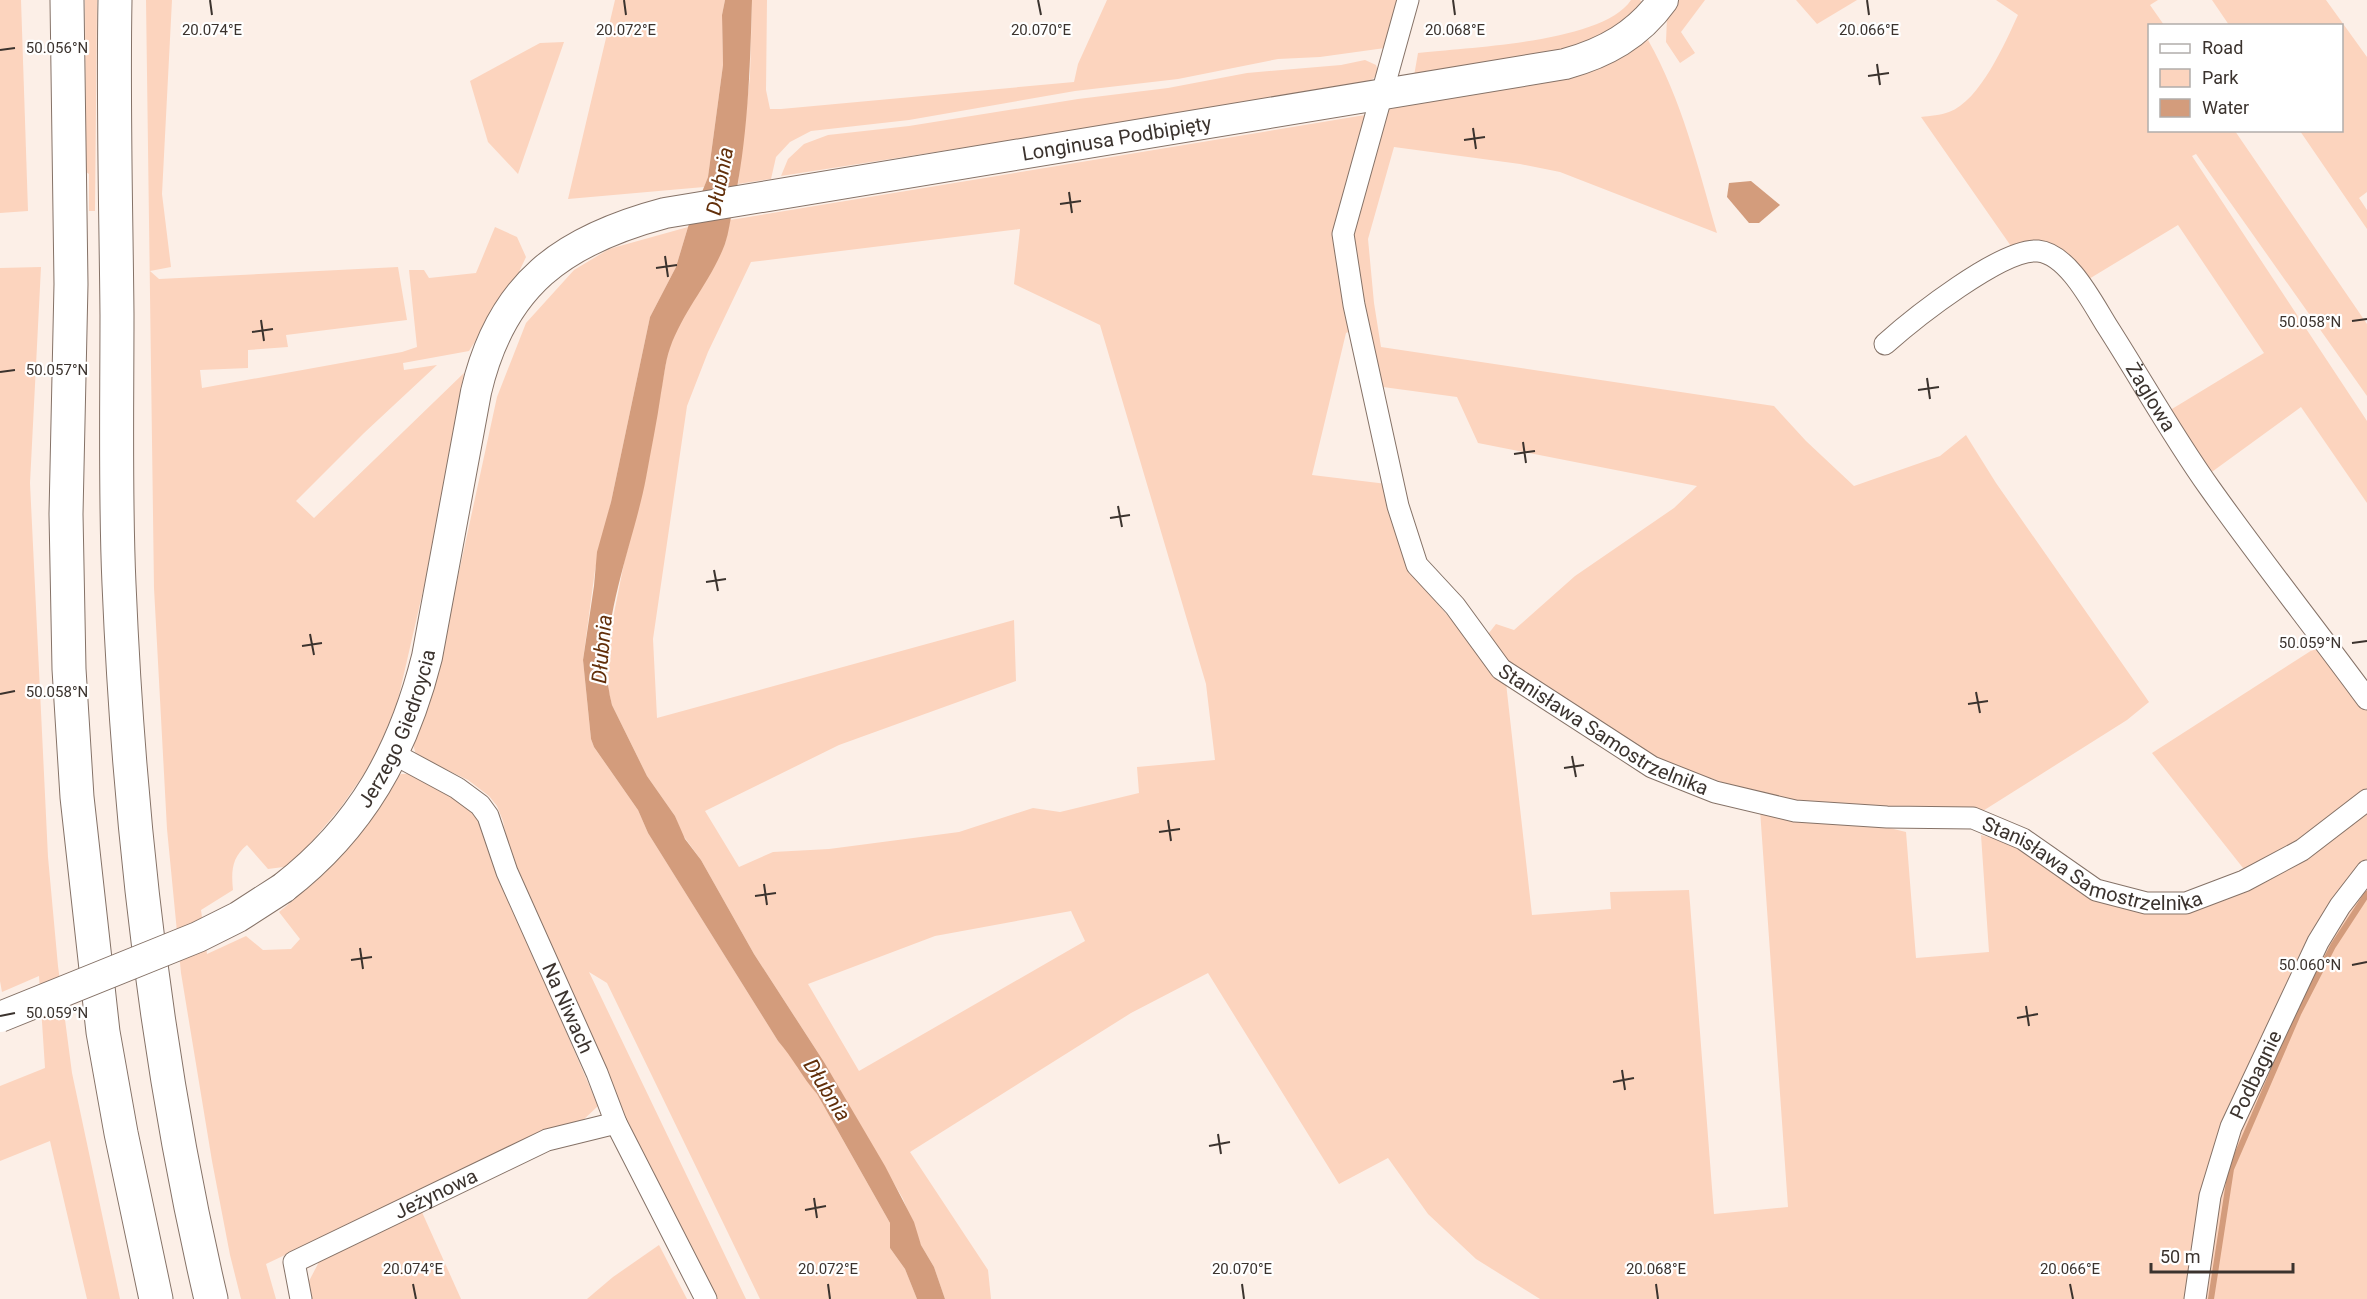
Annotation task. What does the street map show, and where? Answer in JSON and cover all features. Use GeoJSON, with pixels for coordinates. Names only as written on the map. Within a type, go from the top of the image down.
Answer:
{"type":"FeatureCollection","features":[{"type":"Feature","properties":{"kind":"highway"},"geometry":{"type":"LineString","coordinates":[[67,0],[70,284],[66,514],[69,669],[77,798],[103,1032],[121,1133],[156,1299]]}},
{"type":"Feature","properties":{"kind":"highway"},"geometry":{"type":"LineString","coordinates":[[115,0],[119,582],[130,763],[141,885],[159,1032],[180,1152],[211,1299]]}},
{"type":"Feature","properties":{"kind":"street","name":"Stanisława Samostrzelnika"},"geometry":{"type":"LineString","coordinates":[[1408,0],[1343,234],[1365,358],[1398,506],[1417,565],[1455,606],[1501,669],[1652,767],[1715,792],[1795,811],[1887,817],[1973,818],[2023,839],[2096,890],[2146,903],[2187,903],[2244,881],[2302,850],[2367,800]]}},
{"type":"Feature","properties":{"kind":"street","name":"Longinusa Podbipięty"},"geometry":{"type":"LineString","coordinates":[[559,256],[608,230],[678,210],[1548,68],[1581,60],[1624,40],[1644,24],[1663,0]]}},
{"type":"Feature","properties":{"kind":"street","name":"Żaglowa"},"geometry":{"type":"LineString","coordinates":[[1885,344],[1903,327],[1987,268],[2005,258],[2038,251],[2057,257],[2070,270],[2098,312],[2181,446],[2210,488],[2367,699]]}},
{"type":"Feature","properties":{"kind":"street","name":"Jerzego Giedroycia"},"geometry":{"type":"LineString","coordinates":[[0,1017],[198,937],[247,912],[283,888],[311,865],[341,834],[366,801],[394,754],[419,689],[483,363],[496,335],[519,298],[536,276],[559,256]]}},
{"type":"Feature","properties":{"kind":"street","name":"Na Niwach"},"geometry":{"type":"LineString","coordinates":[[394,754],[458,788],[480,805],[488,816],[507,872],[597,1073],[616,1124],[706,1299]]}},
{"type":"Feature","properties":{"kind":"street","name":"Podbagnie"},"geometry":{"type":"LineString","coordinates":[[2195,1299],[2210,1196],[2230,1127],[2318,942],[2340,906],[2367,871]]}},
{"type":"Feature","properties":{"kind":"street","name":"Jeżynowa"},"geometry":{"type":"LineString","coordinates":[[301,1299],[294,1262],[547,1140],[616,1124]]}},
{"type":"Feature","properties":{"kind":"green space"},"geometry":{"type":"Polygon","coordinates":[[[0,0],[21,0],[28,211],[0,213],[0,0]]]}},
{"type":"Feature","properties":{"kind":"green space"},"geometry":{"type":"Polygon","coordinates":[[[85,0],[97,0],[95,211],[89,211],[89,174],[86,172],[85,0]]]}},
{"type":"Feature","properties":{"kind":"green space"},"geometry":{"type":"Polygon","coordinates":[[[146,0],[172,0],[162,194],[171,267],[150,271],[159,279],[398,267],[407,320],[286,335],[288,347],[248,350],[248,368],[200,370],[202,388],[402,352],[417,347],[409,270],[424,270],[429,278],[476,273],[495,227],[517,237],[526,257],[517,276],[469,351],[403,363],[404,370],[437,365],[296,501],[314,518],[464,373],[425,582],[397,704],[373,761],[341,807],[291,866],[268,869],[247,845],[235,860],[232,877],[233,890],[201,910],[207,954],[246,936],[263,950],[291,949],[300,939],[279,912],[296,898],[363,827],[395,778],[401,774],[410,774],[468,804],[480,824],[497,871],[598,1106],[581,1122],[513,1147],[266,1264],[276,1299],[241,1299],[212,1161],[181,973],[167,829],[154,588],[146,0]]]}},
{"type":"Feature","properties":{"kind":"green space"},"geometry":{"type":"Polygon","coordinates":[[[615,0],[725,0],[722,15],[723,65],[708,177],[704,187],[568,199],[615,0]]]}},
{"type":"Feature","properties":{"kind":"green space"},"geometry":{"type":"Polygon","coordinates":[[[752,0],[767,0],[766,90],[770,109],[781,109],[1074,82],[1078,64],[1107,0],[1402,0],[1385,48],[1320,57],[1278,59],[1178,79],[1075,91],[909,120],[811,131],[790,142],[776,157],[771,179],[738,184],[750,76],[752,0]]]}},
{"type":"Feature","properties":{"kind":"green space"},"geometry":{"type":"Polygon","coordinates":[[[1631,0],[1640,0],[1643,4],[1636,13],[1584,46],[1414,76],[1418,53],[1500,45],[1564,34],[1593,26],[1616,14],[1631,0]]]}},
{"type":"Feature","properties":{"kind":"green space"},"geometry":{"type":"Polygon","coordinates":[[[1678,0],[1705,0],[1681,32],[1695,53],[1680,63],[1666,42],[1667,17],[1678,0]]]}},
{"type":"Feature","properties":{"kind":"green space"},"geometry":{"type":"Polygon","coordinates":[[[1796,0],[1857,0],[1817,24],[1796,0]]]}},
{"type":"Feature","properties":{"kind":"green space"},"geometry":{"type":"Polygon","coordinates":[[[1996,0],[2158,0],[2150,5],[2163,24],[2148,24],[2148,132],[2236,132],[2367,324],[2367,396],[2196,154],[2192,156],[2367,421],[2367,503],[2301,407],[2209,474],[2167,412],[2264,353],[2178,225],[2084,282],[2013,249],[1921,117],[1949,112],[1971,96],[1990,70],[2018,15],[1996,0]]]}},
{"type":"Feature","properties":{"kind":"green space"},"geometry":{"type":"Polygon","coordinates":[[[2212,0],[2326,0],[2367,57],[2367,192],[2359,198],[2367,210],[2367,229],[2301,132],[2343,132],[2343,24],[2228,24],[2212,0]]]}},
{"type":"Feature","properties":{"kind":"green space"},"geometry":{"type":"Polygon","coordinates":[[[1648,40],[1680,110],[1717,233],[1560,172],[1520,164],[1394,147],[1368,239],[1381,347],[1774,406],[1806,441],[1854,486],[1940,456],[1966,435],[1996,483],[2149,702],[2127,720],[1978,814],[1823,807],[1727,787],[1711,778],[1699,779],[1642,752],[1504,662],[1485,638],[1496,624],[1514,630],[1575,576],[1674,508],[1697,486],[1478,443],[1457,397],[1383,387],[1348,233],[1386,110],[1624,55],[1648,40]]]}},
{"type":"Feature","properties":{"kind":"green space"},"geometry":{"type":"Polygon","coordinates":[[[564,42],[518,174],[488,142],[470,81],[540,43],[564,42]]]}},
{"type":"Feature","properties":{"kind":"green space"},"geometry":{"type":"Polygon","coordinates":[[[1365,60],[1376,65],[1378,71],[1374,78],[1362,86],[781,176],[788,159],[804,144],[828,135],[909,126],[1078,99],[1168,88],[1247,73],[1341,65],[1365,60]]]}},
{"type":"Feature","properties":{"kind":"green space"},"geometry":{"type":"Polygon","coordinates":[[[1365,115],[1363,144],[1335,237],[1353,330],[1346,333],[1312,475],[1387,484],[1417,580],[1506,683],[1532,915],[1611,909],[1610,892],[1689,890],[1714,1214],[1788,1207],[1760,810],[1869,823],[1906,832],[1916,958],[1989,952],[1981,835],[2019,845],[2093,892],[2195,905],[2367,808],[2367,863],[2242,1088],[2190,1299],[1540,1299],[1476,1259],[1428,1214],[1388,1158],[1339,1184],[1208,973],[1131,1013],[910,1152],[988,1270],[991,1299],[945,1299],[934,1267],[921,1245],[903,1199],[824,1062],[754,954],[701,860],[682,834],[675,816],[647,776],[612,705],[609,693],[607,648],[624,563],[645,481],[668,351],[678,326],[725,244],[730,220],[1365,115]],[[1020,229],[751,262],[708,352],[687,406],[653,639],[657,718],[1014,620],[1016,681],[839,745],[705,811],[739,867],[773,852],[829,849],[959,832],[1033,808],[1060,812],[1139,793],[1137,767],[1215,760],[1206,684],[1100,325],[1014,284],[1020,229]],[[1071,911],[935,936],[808,984],[859,1071],[1085,941],[1071,911]]]}},
{"type":"Feature","properties":{"kind":"green space"},"geometry":{"type":"Polygon","coordinates":[[[688,227],[676,267],[650,317],[595,570],[583,660],[591,739],[594,747],[638,810],[648,833],[778,1041],[794,1059],[797,1067],[817,1094],[890,1223],[890,1248],[905,1269],[917,1299],[760,1299],[607,983],[589,972],[746,1299],[715,1299],[619,1111],[509,851],[503,821],[497,806],[489,796],[468,780],[416,755],[413,744],[436,678],[497,397],[526,323],[574,270],[609,249],[688,227]]]}},
{"type":"Feature","properties":{"kind":"green space"},"geometry":{"type":"Polygon","coordinates":[[[41,267],[30,483],[48,857],[58,966],[72,1073],[120,1299],[87,1299],[50,1141],[0,1161],[0,1086],[45,1068],[39,976],[2,992],[0,981],[0,268],[41,267]]]}},
{"type":"Feature","properties":{"kind":"green space"},"geometry":{"type":"Polygon","coordinates":[[[2320,645],[2367,706],[2367,795],[2294,848],[2247,873],[2152,753],[2320,645]]]}},
{"type":"Feature","properties":{"kind":"green space"},"geometry":{"type":"Polygon","coordinates":[[[2367,879],[2367,1299],[2201,1299],[2224,1165],[2329,931],[2367,879]]]}},
{"type":"Feature","properties":{"kind":"green space"},"geometry":{"type":"Polygon","coordinates":[[[421,1210],[461,1299],[312,1299],[308,1283],[320,1260],[421,1210]]]}},
{"type":"Feature","properties":{"kind":"green space"},"geometry":{"type":"Polygon","coordinates":[[[659,1245],[687,1299],[587,1299],[613,1277],[659,1245]]]}},
{"type":"Feature","properties":{"kind":"water","name":"Dłubnia"},"geometry":{"type":"Polygon","coordinates":[[[725,0],[752,0],[747,105],[738,182],[725,244],[712,271],[682,321],[667,359],[646,478],[611,621],[607,650],[607,678],[612,705],[647,776],[675,816],[685,839],[701,860],[754,954],[824,1062],[885,1166],[914,1222],[921,1245],[934,1267],[945,1299],[917,1299],[905,1269],[890,1248],[890,1223],[817,1094],[778,1041],[648,833],[638,810],[594,747],[591,739],[583,660],[597,552],[611,502],[650,317],[676,267],[688,227],[708,177],[723,65],[722,15],[725,0]]]}},
{"type":"Feature","properties":{"kind":"water"},"geometry":{"type":"Polygon","coordinates":[[[1751,181],[1780,205],[1759,223],[1749,223],[1727,197],[1729,183],[1751,181]]]}},
{"type":"Feature","properties":{"kind":"waterway"},"geometry":{"type":"LineString","coordinates":[[2211,1299],[2231,1169],[2298,1014],[2333,946],[2367,894]]}}]}
